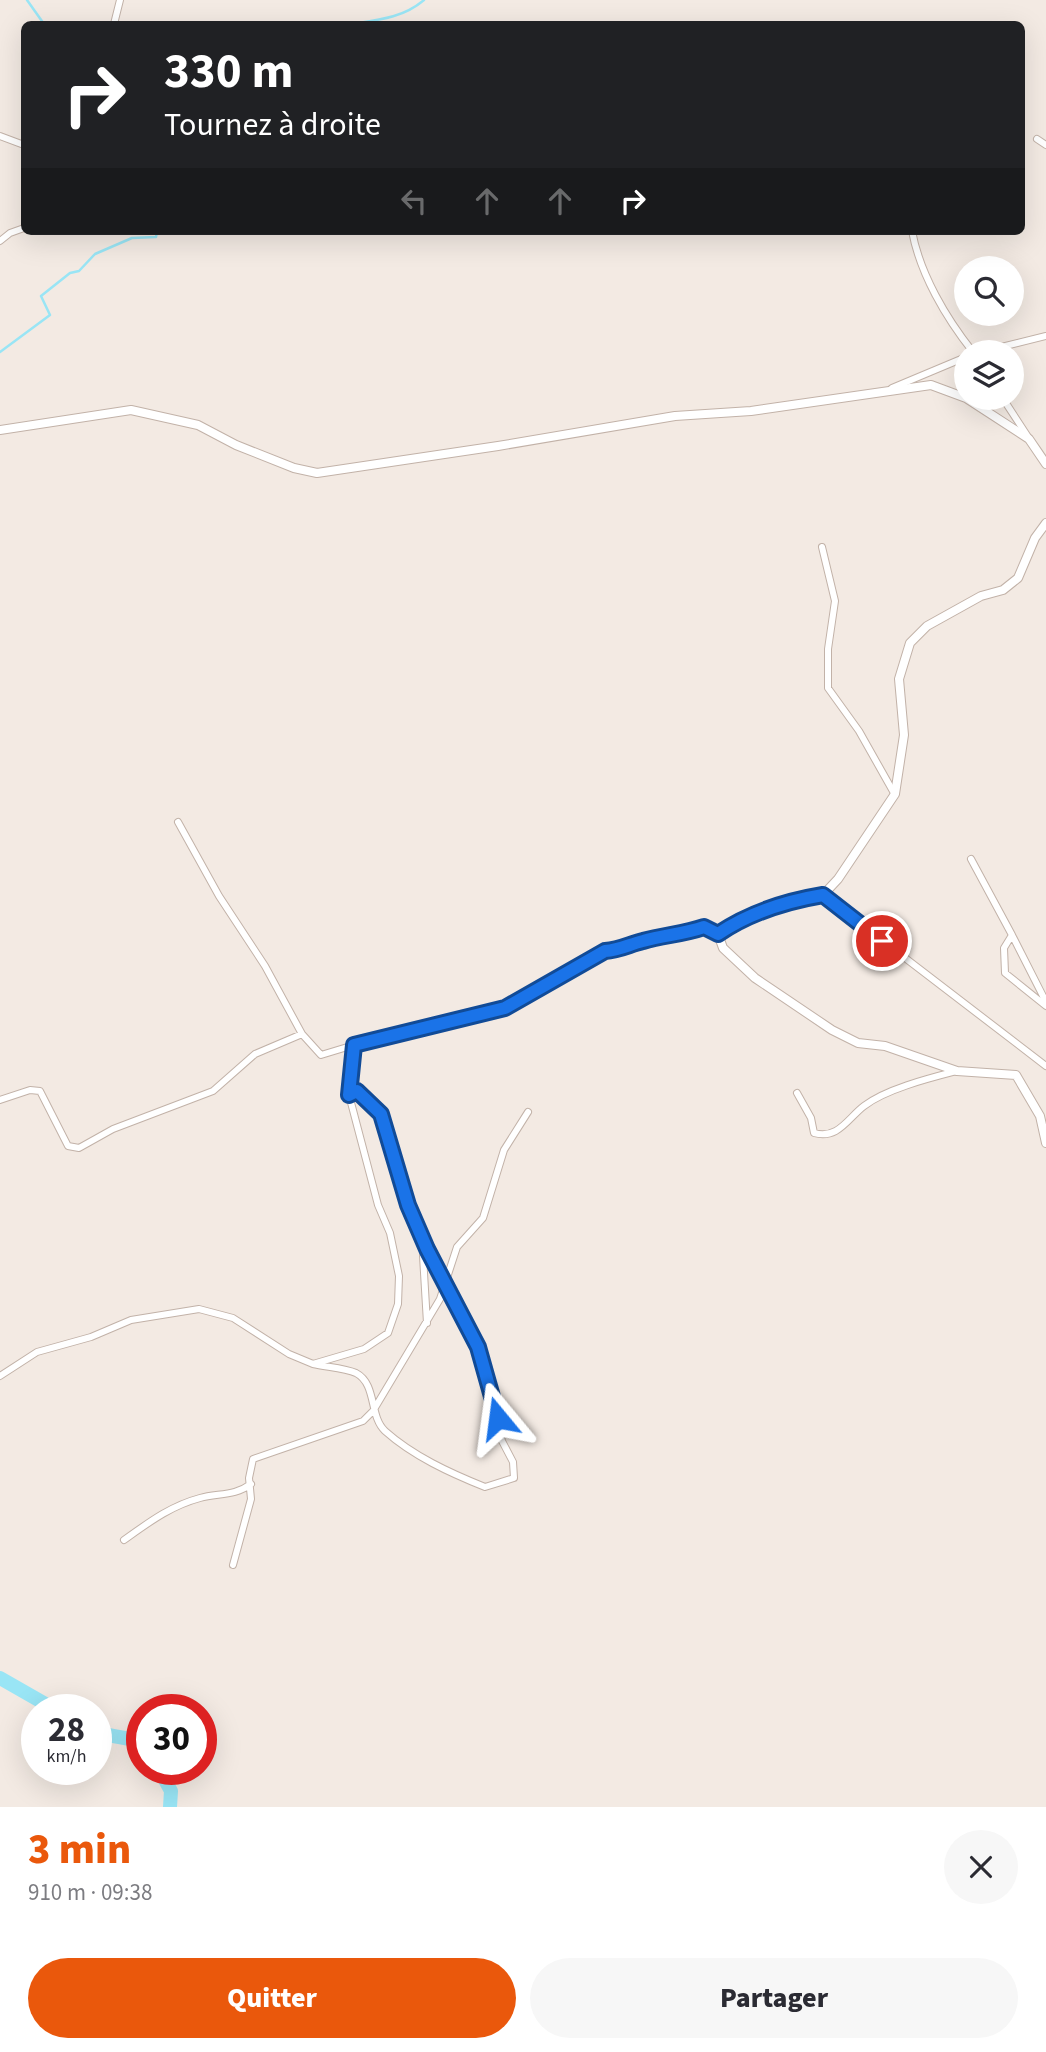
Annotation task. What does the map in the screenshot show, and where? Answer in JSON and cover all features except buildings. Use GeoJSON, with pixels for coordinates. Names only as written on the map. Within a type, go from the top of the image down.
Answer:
{"type":"FeatureCollection","features":[{"type":"Feature","properties":{"kind":"street"},"geometry":{"type":"LineString","coordinates":[[115,21],[120,0]]}},
{"type":"Feature","properties":{"kind":"street"},"geometry":{"type":"LineString","coordinates":[[0,136],[21,144]]}},
{"type":"Feature","properties":{"kind":"street"},"geometry":{"type":"LineString","coordinates":[[1037,139],[1046,145]]}},
{"type":"Feature","properties":{"kind":"street"},"geometry":{"type":"LineString","coordinates":[[0,241],[21,229]]}},
{"type":"Feature","properties":{"kind":"street"},"geometry":{"type":"LineString","coordinates":[[913,235],[916,252],[943,307],[965,340]]}},
{"type":"Feature","properties":{"kind":"street"},"geometry":{"type":"LineString","coordinates":[[1024,341],[1046,336]]}},
{"type":"Feature","properties":{"kind":"street"},"geometry":{"type":"LineString","coordinates":[[877,395],[954,362]]}},
{"type":"Feature","properties":{"kind":"street"},"geometry":{"type":"LineString","coordinates":[[0,430],[131,410],[198,425],[236,445],[294,468],[317,473],[675,416],[751,411],[877,395],[931,385],[966,398],[1029,439]]}},
{"type":"Feature","properties":{"kind":"street"},"geometry":{"type":"LineString","coordinates":[[1010,410],[1046,464]]}},
{"type":"Feature","properties":{"kind":"street"},"geometry":{"type":"LineString","coordinates":[[718,934],[733,924],[781,905],[823,895],[838,879],[895,794],[904,734],[899,679],[910,643],[927,626],[981,596],[1003,590],[1018,578],[1035,538],[1046,523]]}},
{"type":"Feature","properties":{"kind":"street"},"geometry":{"type":"LineString","coordinates":[[822,547],[835,601],[828,649],[828,688],[859,731],[895,794]]}},
{"type":"Feature","properties":{"kind":"street"},"geometry":{"type":"LineString","coordinates":[[178,822],[219,896],[265,966],[302,1034],[321,1055],[505,1008],[605,951],[618,950],[643,941],[678,936],[704,927],[718,934],[723,948],[755,978],[832,1030],[858,1042],[885,1046],[957,1071],[1016,1075],[1040,1116],[1046,1143]]}},
{"type":"Feature","properties":{"kind":"street"},"geometry":{"type":"LineString","coordinates":[[971,859],[1046,1004]]}},
{"type":"Feature","properties":{"kind":"street"},"geometry":{"type":"LineString","coordinates":[[823,895],[1046,1066]]}},
{"type":"Feature","properties":{"kind":"street"},"geometry":{"type":"LineString","coordinates":[[1012,935],[1004,948],[1004,973],[1046,1004]]}},
{"type":"Feature","properties":{"kind":"street"},"geometry":{"type":"LineString","coordinates":[[0,1100],[40,1091],[68,1146],[79,1148],[113,1129],[213,1091],[255,1054],[302,1034]]}},
{"type":"Feature","properties":{"kind":"street"},"geometry":{"type":"LineString","coordinates":[[313,1364],[365,1349],[387,1333],[398,1304],[399,1276],[390,1233],[378,1205],[349,1095],[354,1045]]}},
{"type":"Feature","properties":{"kind":"street"},"geometry":{"type":"LineString","coordinates":[[797,1093],[811,1118],[814,1133],[821,1135],[842,1129],[865,1105],[921,1081],[957,1071]]}},
{"type":"Feature","properties":{"kind":"street"},"geometry":{"type":"LineString","coordinates":[[0,1376],[37,1352],[91,1337],[131,1320],[199,1309],[233,1318],[289,1354],[313,1364],[358,1374],[369,1388],[373,1411],[383,1429],[430,1462],[485,1487],[514,1478],[513,1462],[502,1441],[478,1347],[427,1249],[408,1205],[381,1114],[357,1091],[349,1095]]}},
{"type":"Feature","properties":{"kind":"street"},"geometry":{"type":"LineString","coordinates":[[233,1565],[251,1499],[249,1478],[253,1459],[363,1422],[373,1411],[427,1323],[446,1282],[457,1247],[482,1218],[504,1150],[528,1112]]}},
{"type":"Feature","properties":{"kind":"street"},"geometry":{"type":"LineString","coordinates":[[427,1249],[423,1256],[427,1323]]}},
{"type":"Feature","properties":{"kind":"street"},"geometry":{"type":"LineString","coordinates":[[124,1541],[166,1510],[200,1498],[240,1492],[251,1484]]}},
{"type":"Feature","properties":{"kind":"waterway"},"geometry":{"type":"LineString","coordinates":[[27,0],[42,21]]}},
{"type":"Feature","properties":{"kind":"waterway"},"geometry":{"type":"LineString","coordinates":[[368,21],[408,11],[424,0]]}},
{"type":"Feature","properties":{"kind":"waterway"},"geometry":{"type":"LineString","coordinates":[[0,352],[50,315],[41,296],[70,273],[79,271],[95,254],[132,238],[156,235]]}},
{"type":"Feature","properties":{"kind":"waterway"},"geometry":{"type":"LineString","coordinates":[[0,1678],[28,1694]]}},
{"type":"Feature","properties":{"kind":"waterway"},"geometry":{"type":"LineString","coordinates":[[112,1735],[126,1739]]}},
{"type":"Feature","properties":{"kind":"waterway"},"geometry":{"type":"LineString","coordinates":[[168,1785],[171,1791],[170,1807]]}},
{"type":"Feature","properties":{"kind":"route"},"geometry":{"type":"LineString","coordinates":[[498,1418],[478,1347],[427,1249],[408,1205],[394,1149],[381,1114],[357,1091],[349,1095],[354,1045],[478,1017],[505,1008],[605,951],[618,950],[643,941],[678,936],[704,927],[718,934],[733,924],[781,905],[823,895],[882,941]]}}]}
